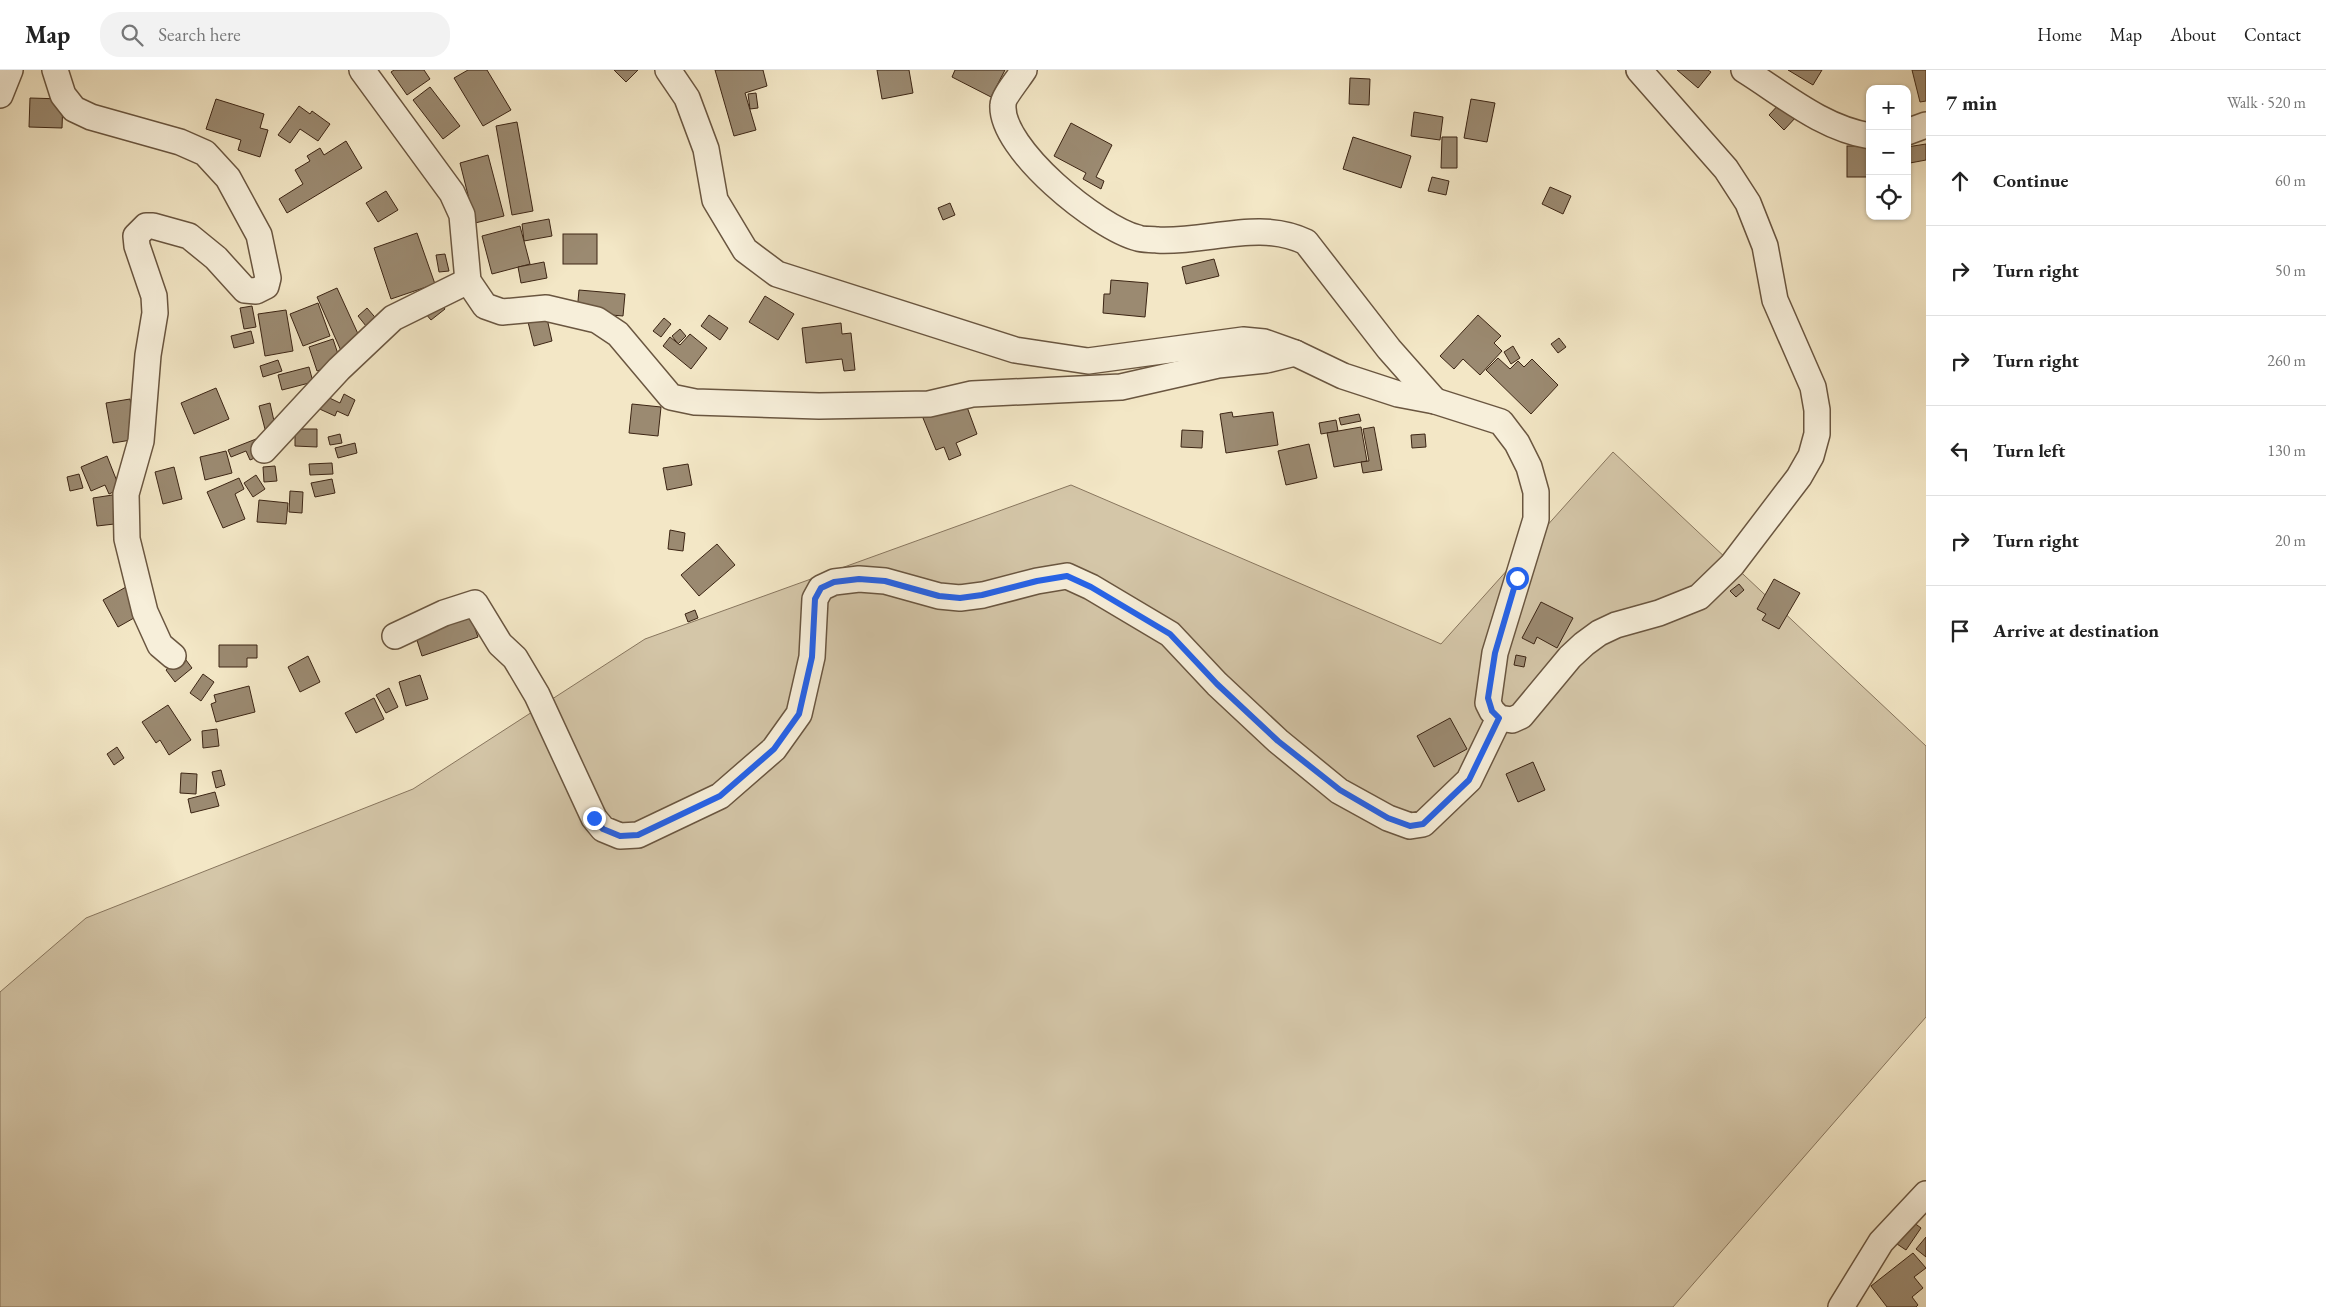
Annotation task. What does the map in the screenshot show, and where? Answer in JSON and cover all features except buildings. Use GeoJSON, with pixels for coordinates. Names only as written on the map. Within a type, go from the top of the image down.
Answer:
{"type":"FeatureCollection","features":[{"type":"Feature","properties":{"kind":"street"},"geometry":{"type":"LineString","coordinates":[[0,95],[10,70]]}},
{"type":"Feature","properties":{"kind":"street"},"geometry":{"type":"LineString","coordinates":[[55,70],[63,95],[74,109],[91,118],[180,142],[205,153],[228,178],[259,235],[268,278],[266,286],[256,291],[245,290],[216,258],[189,236],[153,226],[146,226],[136,236],[137,246],[154,296],[155,313],[148,355],[141,441],[126,494],[127,539],[145,612],[160,645],[173,656]]}},
{"type":"Feature","properties":{"kind":"street"},"geometry":{"type":"LineString","coordinates":[[362,70],[452,192],[462,216],[468,281],[485,306],[502,312],[546,308],[597,320],[618,334],[671,396],[695,402],[819,406],[929,404],[972,394],[1121,387],[1218,365],[1266,360],[1295,353]]}},
{"type":"Feature","properties":{"kind":"street"},"geometry":{"type":"LineString","coordinates":[[668,70],[688,98],[706,149],[715,200],[745,250],[777,274],[1014,350],[1088,361],[1244,340],[1264,342],[1295,353],[1343,376],[1398,394],[1436,401],[1500,422],[1521,451],[1529,467],[1536,492],[1536,519],[1495,653],[1488,703],[1492,711],[1499,718],[1508,720],[1520,716],[1570,657],[1599,633],[1659,613],[1698,597],[1732,564],[1800,477],[1811,456],[1817,434],[1817,410],[1813,387],[1775,300],[1765,246],[1748,203],[1726,169],[1639,70]]}},
{"type":"Feature","properties":{"kind":"street"},"geometry":{"type":"LineString","coordinates":[[1024,70],[1002,103],[1004,121],[1008,132],[1029,160],[1065,194],[1112,226],[1138,238],[1176,241],[1258,231],[1290,234],[1306,242],[1388,349],[1436,401]]}},
{"type":"Feature","properties":{"kind":"street"},"geometry":{"type":"LineString","coordinates":[[1744,70],[1825,122],[1854,134],[1866,136]]}},
{"type":"Feature","properties":{"kind":"street"},"geometry":{"type":"LineString","coordinates":[[1911,131],[1926,125]]}},
{"type":"Feature","properties":{"kind":"street"},"geometry":{"type":"LineString","coordinates":[[264,450],[339,368],[394,318],[468,281]]}},
{"type":"Feature","properties":{"kind":"street"},"geometry":{"type":"LineString","coordinates":[[395,636],[444,613],[476,602],[500,644],[515,658],[537,695],[594,818],[603,829],[620,836],[638,835],[720,796],[774,749],[799,714],[812,657],[815,599],[821,588],[859,579],[885,581],[939,596],[960,598],[1067,576],[1091,587],[1170,634],[1217,684],[1278,741],[1340,790],[1388,818],[1410,826],[1423,824],[1469,780],[1499,718]]}},
{"type":"Feature","properties":{"kind":"street"},"geometry":{"type":"LineString","coordinates":[[1841,1307],[1881,1242],[1926,1194]]}},
{"type":"Feature","properties":{"kind":"shaded area"},"geometry":{"type":"Polygon","coordinates":[[[1613,452],[1926,746],[1926,1017],[1673,1307],[0,1307],[0,992],[86,918],[413,789],[645,639],[1071,485],[1441,644],[1613,452]]]}},
{"type":"Feature","properties":{"kind":"route"},"geometry":{"type":"LineString","coordinates":[[594,818],[603,829],[620,836],[638,835],[720,796],[774,749],[799,714],[812,657],[815,599],[821,588],[834,582],[859,579],[885,581],[939,596],[960,598],[1067,576],[1091,587],[1170,634],[1217,684],[1278,741],[1340,790],[1388,818],[1410,826],[1423,824],[1469,780],[1499,718],[1492,711],[1488,698],[1495,653],[1517,578]]}}]}
